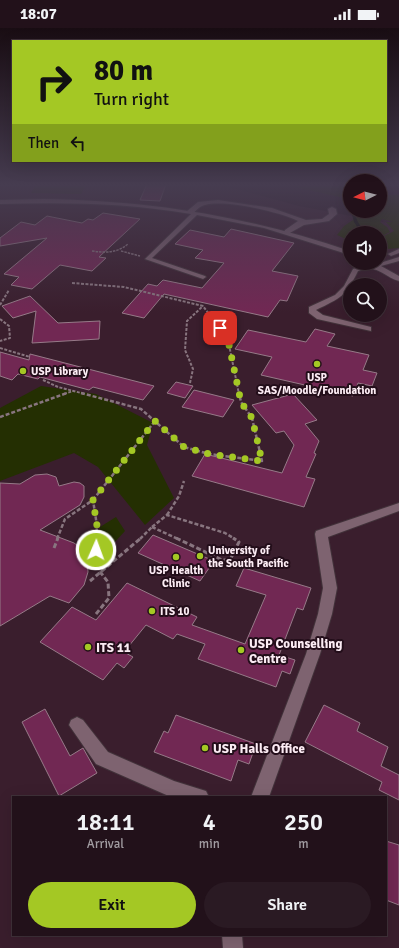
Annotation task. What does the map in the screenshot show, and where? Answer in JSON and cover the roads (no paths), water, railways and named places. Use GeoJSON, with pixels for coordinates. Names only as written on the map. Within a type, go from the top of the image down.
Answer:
{"type":"FeatureCollection","features":[{"type":"Feature","properties":{"kind":"street"},"geometry":{"type":"LineString","coordinates":[[288,232],[297,227]]}},
{"type":"Feature","properties":{"kind":"street"},"geometry":{"type":"LineString","coordinates":[[260,796],[313,654],[325,614],[330,588],[321,534],[399,507]]}},
{"type":"Feature","properties":{"kind":"street"},"geometry":{"type":"LineString","coordinates":[[77,725],[102,758],[173,789],[197,796]]}},
{"type":"Feature","properties":{"kind":"street"},"geometry":{"type":"LineString","coordinates":[[232,936],[233,948]]}},
{"type":"Feature","properties":{"kind":"lane"},"geometry":{"type":"LineString","coordinates":[[178,227],[148,259],[203,278]]}},
{"type":"Feature","properties":{"kind":"lane"},"geometry":{"type":"LineString","coordinates":[[264,227],[312,239],[343,250]]}},
{"type":"Feature","properties":{"kind":"lane"},"geometry":{"type":"LineString","coordinates":[[391,254],[399,251]]}},
{"type":"Feature","properties":{"kind":"lane"},"geometry":{"type":"LineString","coordinates":[[387,262],[399,259]]}},
{"type":"Feature","properties":{"kind":"lane"},"geometry":{"type":"LineString","coordinates":[[355,270],[347,287],[338,297],[312,308],[313,314],[368,329]]}},
{"type":"Feature","properties":{"kind":"lane"},"geometry":{"type":"LineString","coordinates":[[382,270],[399,279]]}},
{"type":"Feature","properties":{"kind":"place","name":"USP SAS/Moodle/Foundation"},"geometry":{"type":"Point","coordinates":[317,364]}},
{"type":"Feature","properties":{"kind":"place","name":"USP Library"},"geometry":{"type":"Point","coordinates":[23,371]}},
{"type":"Feature","properties":{"kind":"place","name":"University of the South Pacific"},"geometry":{"type":"Point","coordinates":[200,556]}},
{"type":"Feature","properties":{"kind":"place","name":"USP Health Clinic"},"geometry":{"type":"Point","coordinates":[176,557]}},
{"type":"Feature","properties":{"kind":"place","name":"ITS 10"},"geometry":{"type":"Point","coordinates":[152,611]}},
{"type":"Feature","properties":{"kind":"place","name":"ITS 11"},"geometry":{"type":"Point","coordinates":[88,647]}},
{"type":"Feature","properties":{"kind":"place","name":"USP Counselling Centre"},"geometry":{"type":"Point","coordinates":[241,650]}},
{"type":"Feature","properties":{"kind":"place","name":"USP Halls Office"},"geometry":{"type":"Point","coordinates":[205,748]}}]}
